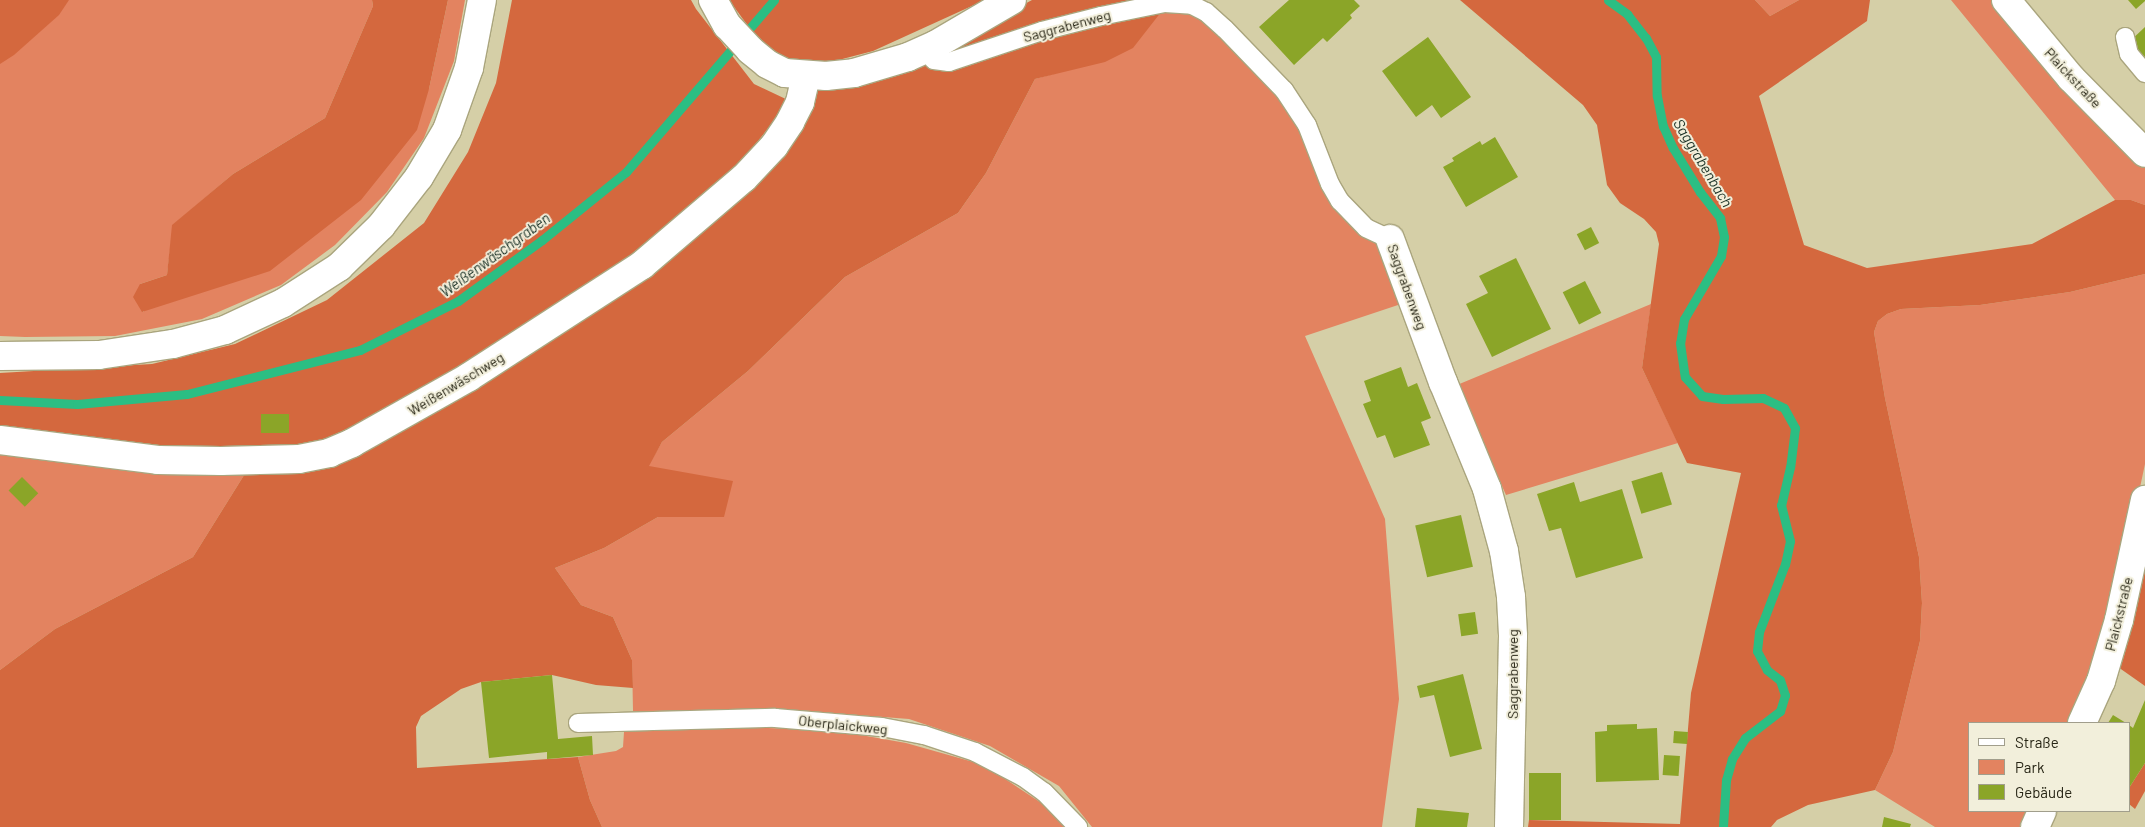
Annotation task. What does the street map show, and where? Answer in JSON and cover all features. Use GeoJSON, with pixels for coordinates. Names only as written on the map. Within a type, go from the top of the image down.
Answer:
{"type":"FeatureCollection","features":[{"type":"Feature","properties":{"kind":"street"},"geometry":{"type":"LineString","coordinates":[[0,356],[99,354],[174,344],[225,330],[283,303],[339,267],[381,226],[419,177],[446,130],[469,68],[482,0]]}},
{"type":"Feature","properties":{"kind":"street"},"geometry":{"type":"LineString","coordinates":[[713,0],[727,25],[750,50],[767,64],[785,73],[806,76],[826,76],[854,72],[908,57],[1012,0]]}},
{"type":"Feature","properties":{"kind":"street","name":"Plaickstraße"},"geometry":{"type":"LineString","coordinates":[[2006,0],[2071,78],[2145,153]]}},
{"type":"Feature","properties":{"kind":"street","name":"Weißenwäschweg"},"geometry":{"type":"LineString","coordinates":[[0,440],[158,460],[231,461],[299,460],[329,453],[352,443],[469,377],[642,265],[744,178],[774,146],[790,122],[800,102],[806,76]]}},
{"type":"Feature","properties":{"kind":"street","name":"Saggrabenweg"},"geometry":{"type":"LineString","coordinates":[[1390,239],[1440,374],[1487,489],[1505,557],[1513,636],[1509,827]]}},
{"type":"Feature","properties":{"kind":"street","name":"Plaickstraße"},"geometry":{"type":"LineString","coordinates":[[2082,722],[2101,681],[2119,620],[2145,500]]}},
{"type":"Feature","properties":{"kind":"street"},"geometry":{"type":"LineString","coordinates":[[2034,827],[2042,812]]}},
{"type":"Feature","properties":{"kind":"lane","name":"Saggrabenweg"},"geometry":{"type":"LineString","coordinates":[[925,49],[934,60],[949,62],[1042,31],[1101,16],[1165,3],[1192,5],[1206,12],[1225,29],[1284,90],[1308,125],[1330,184],[1340,201],[1366,228],[1390,239]]}},
{"type":"Feature","properties":{"kind":"lane"},"geometry":{"type":"LineString","coordinates":[[2124,37],[2129,54],[2145,73]]}},
{"type":"Feature","properties":{"kind":"lane","name":"Oberplaickweg"},"geometry":{"type":"LineString","coordinates":[[578,723],[775,718],[872,726],[924,735],[975,752],[1023,777],[1044,792],[1078,827]]}},
{"type":"Feature","properties":{"kind":"green space"},"geometry":{"type":"Polygon","coordinates":[[[0,0],[372,0],[373,6],[325,118],[233,174],[173,225],[167,275],[140,284],[143,312],[429,89],[448,0],[465,0],[454,61],[424,138],[387,192],[335,245],[281,285],[202,319],[115,336],[25,337],[0,336],[0,0]]]}},
{"type":"Feature","properties":{"kind":"green space"},"geometry":{"type":"Polygon","coordinates":[[[1755,0],[1799,0],[1770,16],[1755,0]]]}},
{"type":"Feature","properties":{"kind":"green space"},"geometry":{"type":"Polygon","coordinates":[[[1951,0],[1993,0],[2145,165],[2145,205],[2131,200],[2115,200],[1951,0]]]}},
{"type":"Feature","properties":{"kind":"green space"},"geometry":{"type":"Polygon","coordinates":[[[1165,7],[1192,11],[1208,19],[1293,110],[1363,234],[1384,248],[1401,304],[1305,336],[1385,519],[1399,699],[1382,827],[1092,827],[1059,786],[990,746],[909,719],[794,710],[633,711],[632,660],[613,617],[581,605],[555,568],[604,548],[658,517],[724,517],[648,466],[662,442],[748,371],[845,277],[958,213],[986,173],[1035,79],[1064,71],[1165,7]]]}},
{"type":"Feature","properties":{"kind":"green space"},"geometry":{"type":"Polygon","coordinates":[[[2145,274],[2145,464],[2126,553],[2092,670],[2069,722],[1968,722],[1968,812],[2030,812],[2023,827],[1935,827],[1875,790],[1893,752],[1920,641],[1922,603],[1919,557],[1885,398],[1874,332],[1878,321],[1887,314],[1901,309],[1980,305],[2070,292],[2145,274]]]}},
{"type":"Feature","properties":{"kind":"green space"},"geometry":{"type":"Polygon","coordinates":[[[1651,304],[1642,368],[1678,443],[1506,495],[1457,385],[1651,304]]]}},
{"type":"Feature","properties":{"kind":"green space"},"geometry":{"type":"Polygon","coordinates":[[[22,451],[246,472],[193,557],[55,629],[0,670],[0,455],[22,451]]]}},
{"type":"Feature","properties":{"kind":"green space"},"geometry":{"type":"Polygon","coordinates":[[[721,726],[838,731],[906,743],[984,765],[1049,808],[1065,827],[602,827],[590,800],[578,757],[616,751],[623,747],[624,732],[721,726]]]}},
{"type":"Feature","properties":{"kind":"shaded area"},"geometry":{"type":"Polygon","coordinates":[[[0,0],[69,0],[59,15],[14,55],[0,64],[0,0]]]}},
{"type":"Feature","properties":{"kind":"shaded area"},"geometry":{"type":"Polygon","coordinates":[[[372,0],[448,0],[429,89],[417,130],[361,200],[270,271],[142,312],[133,297],[140,284],[167,275],[172,225],[233,174],[325,118],[373,6],[372,0]]]}},
{"type":"Feature","properties":{"kind":"shaded area"},"geometry":{"type":"Polygon","coordinates":[[[512,0],[691,0],[754,84],[790,101],[742,161],[667,231],[566,304],[360,427],[296,448],[157,449],[0,431],[0,373],[152,364],[235,344],[327,300],[424,223],[468,152],[496,83],[512,0]]]}},
{"type":"Feature","properties":{"kind":"shaded area"},"geometry":{"type":"Polygon","coordinates":[[[729,0],[985,0],[873,51],[827,63],[786,58],[762,45],[729,0]]]}},
{"type":"Feature","properties":{"kind":"shaded area"},"geometry":{"type":"Polygon","coordinates":[[[1032,0],[1164,0],[1165,7],[1133,48],[1105,62],[1035,79],[986,173],[958,213],[845,277],[748,371],[662,442],[649,466],[733,481],[724,517],[658,517],[604,548],[555,568],[581,605],[613,617],[632,660],[633,688],[596,685],[552,675],[481,682],[461,689],[421,716],[416,727],[417,768],[578,757],[590,800],[602,827],[0,827],[0,670],[55,629],[193,557],[246,472],[486,376],[809,112],[818,88],[970,34],[1032,0]]]}},
{"type":"Feature","properties":{"kind":"shaded area"},"geometry":{"type":"Polygon","coordinates":[[[1460,0],[1755,0],[1770,16],[1799,0],[1870,0],[1867,21],[1759,96],[1804,245],[1867,268],[2032,244],[2115,200],[2131,200],[2145,205],[2145,274],[2070,292],[1980,305],[1901,309],[1887,314],[1878,321],[1874,332],[1885,398],[1919,557],[1922,603],[1920,641],[1893,752],[1875,790],[1808,805],[1777,820],[1771,827],[1528,827],[1529,820],[1680,824],[1691,693],[1741,473],[1687,463],[1642,368],[1659,244],[1656,232],[1644,219],[1620,203],[1607,185],[1597,125],[1583,105],[1460,0]]]}},
{"type":"Feature","properties":{"kind":"shaded area"},"geometry":{"type":"Polygon","coordinates":[[[2145,553],[2145,686],[2118,667],[2130,633],[2145,553]]]}},
{"type":"Feature","properties":{"kind":"shaded area"},"geometry":{"type":"Polygon","coordinates":[[[2145,763],[2145,791],[2135,809],[2130,805],[2130,786],[2145,763]]]}},
{"type":"Feature","properties":{"kind":"building"},"geometry":{"type":"Polygon","coordinates":[[[1289,0],[1354,0],[1360,6],[1350,15],[1352,18],[1327,42],[1323,38],[1294,65],[1259,27],[1289,0]]]}},
{"type":"Feature","properties":{"kind":"building"},"geometry":{"type":"Polygon","coordinates":[[[2128,0],[2145,0],[2145,1],[2136,9],[2128,0]]]}},
{"type":"Feature","properties":{"kind":"building"},"geometry":{"type":"Polygon","coordinates":[[[2145,27],[2145,59],[2129,42],[2145,27]]]}},
{"type":"Feature","properties":{"kind":"building"},"geometry":{"type":"Polygon","coordinates":[[[1428,37],[1471,97],[1441,118],[1432,105],[1416,117],[1382,71],[1428,37]]]}},
{"type":"Feature","properties":{"kind":"building"},"geometry":{"type":"Polygon","coordinates":[[[1495,137],[1518,177],[1466,207],[1443,167],[1454,161],[1452,158],[1480,141],[1482,145],[1495,137]]]}},
{"type":"Feature","properties":{"kind":"building"},"geometry":{"type":"Polygon","coordinates":[[[1591,227],[1599,243],[1585,250],[1577,234],[1591,227]]]}},
{"type":"Feature","properties":{"kind":"building"},"geometry":{"type":"Polygon","coordinates":[[[1516,258],[1551,329],[1492,357],[1466,304],[1488,293],[1479,276],[1516,258]]]}},
{"type":"Feature","properties":{"kind":"building"},"geometry":{"type":"Polygon","coordinates":[[[1585,281],[1601,313],[1579,324],[1563,292],[1585,281]]]}},
{"type":"Feature","properties":{"kind":"building"},"geometry":{"type":"Polygon","coordinates":[[[1401,367],[1408,387],[1417,383],[1431,418],[1421,422],[1430,445],[1394,458],[1385,435],[1377,438],[1363,404],[1371,401],[1364,381],[1401,367]]]}},
{"type":"Feature","properties":{"kind":"building"},"geometry":{"type":"Polygon","coordinates":[[[261,414],[289,414],[289,433],[261,433],[261,414]]]}},
{"type":"Feature","properties":{"kind":"building"},"geometry":{"type":"Polygon","coordinates":[[[1662,472],[1672,505],[1641,514],[1631,481],[1662,472]]]}},
{"type":"Feature","properties":{"kind":"building"},"geometry":{"type":"Polygon","coordinates":[[[22,477],[38,493],[25,507],[9,490],[22,477]]]}},
{"type":"Feature","properties":{"kind":"building"},"geometry":{"type":"Polygon","coordinates":[[[1574,482],[1580,502],[1622,489],[1643,558],[1576,578],[1561,528],[1549,531],[1537,494],[1574,482]]]}},
{"type":"Feature","properties":{"kind":"building"},"geometry":{"type":"Polygon","coordinates":[[[1461,515],[1473,567],[1427,577],[1415,526],[1461,515]]]}},
{"type":"Feature","properties":{"kind":"building"},"geometry":{"type":"Polygon","coordinates":[[[1475,612],[1478,634],[1461,636],[1458,614],[1475,612]]]}},
{"type":"Feature","properties":{"kind":"building"},"geometry":{"type":"Polygon","coordinates":[[[1463,674],[1482,749],[1450,757],[1434,695],[1420,698],[1417,686],[1463,674]]]}},
{"type":"Feature","properties":{"kind":"building"},"geometry":{"type":"Polygon","coordinates":[[[552,675],[558,739],[592,736],[593,755],[547,759],[547,752],[489,758],[481,682],[552,675]]]}},
{"type":"Feature","properties":{"kind":"building"},"geometry":{"type":"Polygon","coordinates":[[[2145,700],[2145,763],[2130,786],[2130,726],[2133,728],[2145,700]]]}},
{"type":"Feature","properties":{"kind":"building"},"geometry":{"type":"Polygon","coordinates":[[[2113,715],[2124,722],[2109,722],[2113,715]]]}},
{"type":"Feature","properties":{"kind":"building"},"geometry":{"type":"Polygon","coordinates":[[[1637,724],[1637,729],[1657,728],[1659,780],[1596,782],[1595,732],[1607,731],[1607,725],[1637,724]]]}},
{"type":"Feature","properties":{"kind":"building"},"geometry":{"type":"Polygon","coordinates":[[[1674,731],[1688,732],[1687,744],[1673,743],[1674,731]]]}},
{"type":"Feature","properties":{"kind":"building"},"geometry":{"type":"Polygon","coordinates":[[[1664,755],[1680,756],[1679,776],[1663,775],[1664,755]]]}},
{"type":"Feature","properties":{"kind":"building"},"geometry":{"type":"Polygon","coordinates":[[[1529,773],[1561,773],[1561,820],[1529,820],[1529,773]]]}},
{"type":"Feature","properties":{"kind":"building"},"geometry":{"type":"Polygon","coordinates":[[[1417,808],[1469,813],[1467,827],[1415,827],[1417,808]]]}},
{"type":"Feature","properties":{"kind":"building"},"geometry":{"type":"Polygon","coordinates":[[[1884,817],[1911,824],[1910,827],[1882,827],[1884,817]]]}},
{"type":"Feature","properties":{"kind":"waterway","name":"Weißenwäschgraben"},"geometry":{"type":"LineString","coordinates":[[0,400],[77,404],[187,394],[360,350],[458,301],[542,240],[626,172],[774,0]]}},
{"type":"Feature","properties":{"kind":"waterway","name":"Saggrabenbach"},"geometry":{"type":"LineString","coordinates":[[1608,0],[1627,14],[1646,38],[1656,57],[1657,96],[1663,126],[1673,148],[1700,192],[1720,218],[1724,237],[1721,256],[1684,319],[1680,343],[1685,377],[1702,396],[1723,399],[1763,398],[1784,408],[1795,428],[1790,467],[1781,505],[1790,541],[1785,564],[1759,632],[1757,651],[1767,670],[1780,680],[1785,695],[1780,711],[1745,738],[1732,759],[1726,780],[1723,827]]}}]}
